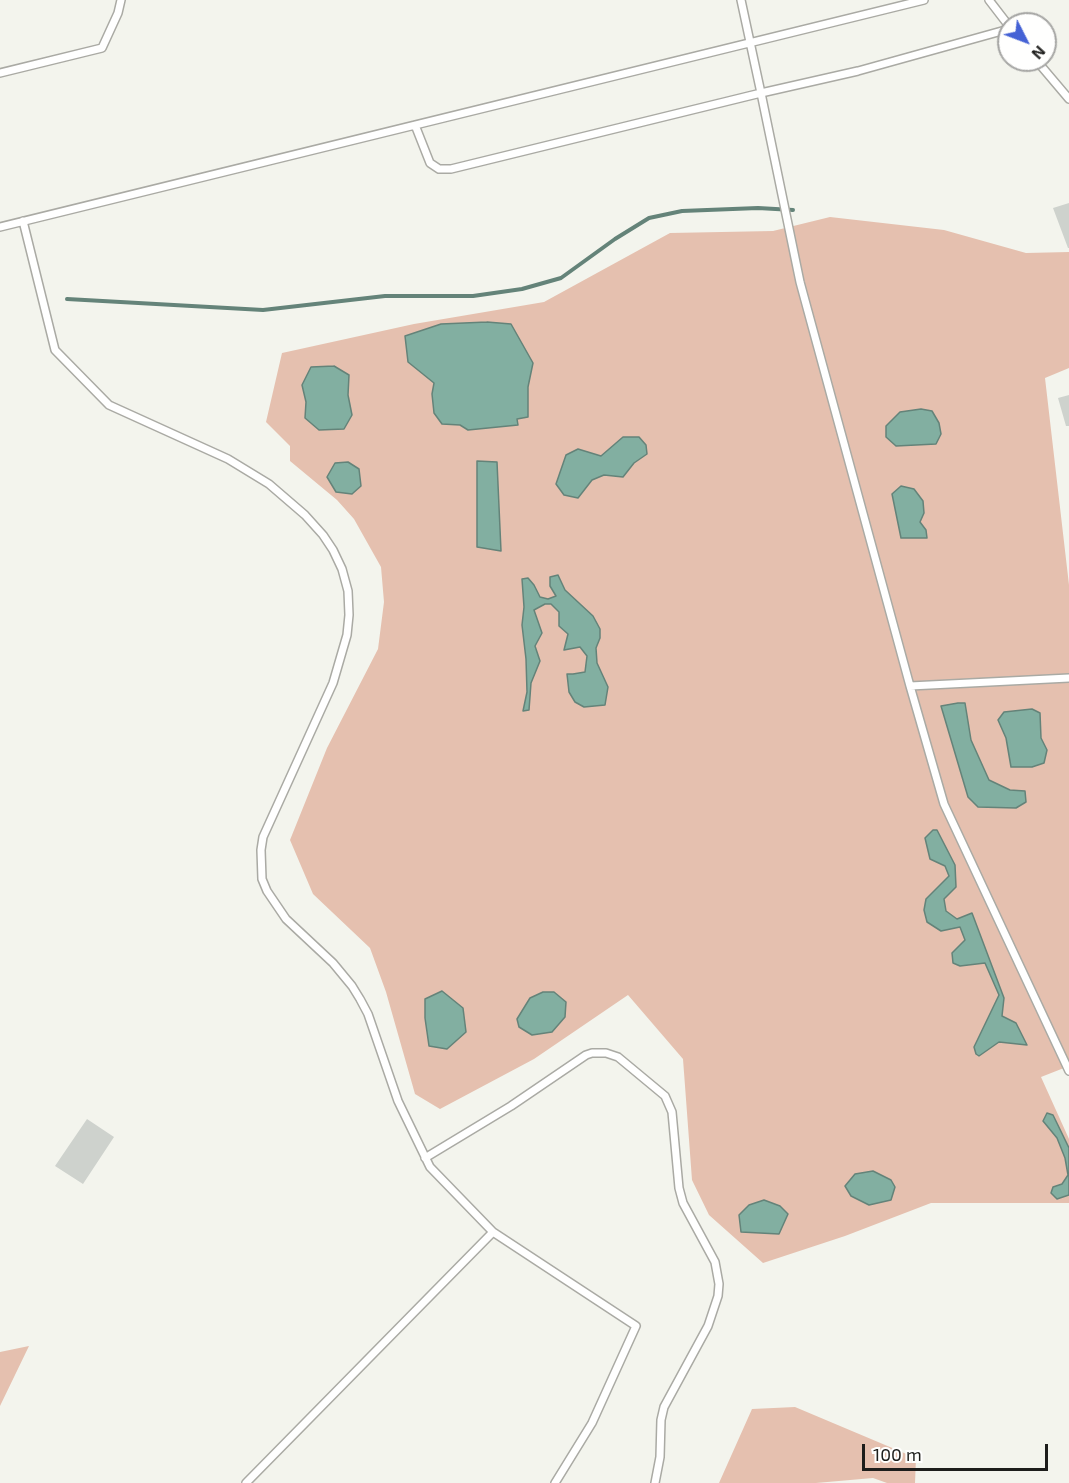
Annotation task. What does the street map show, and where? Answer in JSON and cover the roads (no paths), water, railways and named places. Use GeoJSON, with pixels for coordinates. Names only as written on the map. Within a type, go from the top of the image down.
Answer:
{"type":"FeatureCollection","features":[{"type":"Feature","properties":{"kind":"lane"},"geometry":{"type":"LineString","coordinates":[[0,73],[102,48],[118,13],[121,0]]}},
{"type":"Feature","properties":{"kind":"lane"},"geometry":{"type":"LineString","coordinates":[[741,0],[800,282],[944,804],[1069,1071]]}},
{"type":"Feature","properties":{"kind":"lane"},"geometry":{"type":"LineString","coordinates":[[0,227],[924,0]]}},
{"type":"Feature","properties":{"kind":"lane"},"geometry":{"type":"LineString","coordinates":[[415,125],[430,163],[439,170],[452,169],[858,71],[934,49],[980,39],[997,32]]}},
{"type":"Feature","properties":{"kind":"lane"},"geometry":{"type":"LineString","coordinates":[[1046,72],[1069,99]]}},
{"type":"Feature","properties":{"kind":"lane"},"geometry":{"type":"LineString","coordinates":[[23,221],[55,350],[109,405],[228,459],[278,491],[324,535],[342,569],[348,591],[349,615],[342,656],[329,693],[264,837],[261,850],[262,879],[267,891],[286,919],[333,963],[360,999],[368,1014],[398,1101],[430,1167],[493,1232],[636,1326],[592,1423],[555,1483]]}},
{"type":"Feature","properties":{"kind":"lane"},"geometry":{"type":"LineString","coordinates":[[910,686],[1069,678]]}},
{"type":"Feature","properties":{"kind":"lane"},"geometry":{"type":"LineString","coordinates":[[425,1158],[592,1053],[606,1053],[618,1057],[665,1096],[672,1112],[679,1188],[692,1220],[715,1262],[719,1284],[718,1296],[708,1326],[664,1407],[661,1420],[660,1457],[655,1483]]}},
{"type":"Feature","properties":{"kind":"lane"},"geometry":{"type":"LineString","coordinates":[[246,1483],[493,1232]]}},
{"type":"Feature","properties":{"kind":"waterway"},"geometry":{"type":"LineString","coordinates":[[67,299],[263,310],[385,296],[473,296],[522,289],[561,278],[615,239],[649,218],[682,211],[758,208],[793,210]]}}]}
